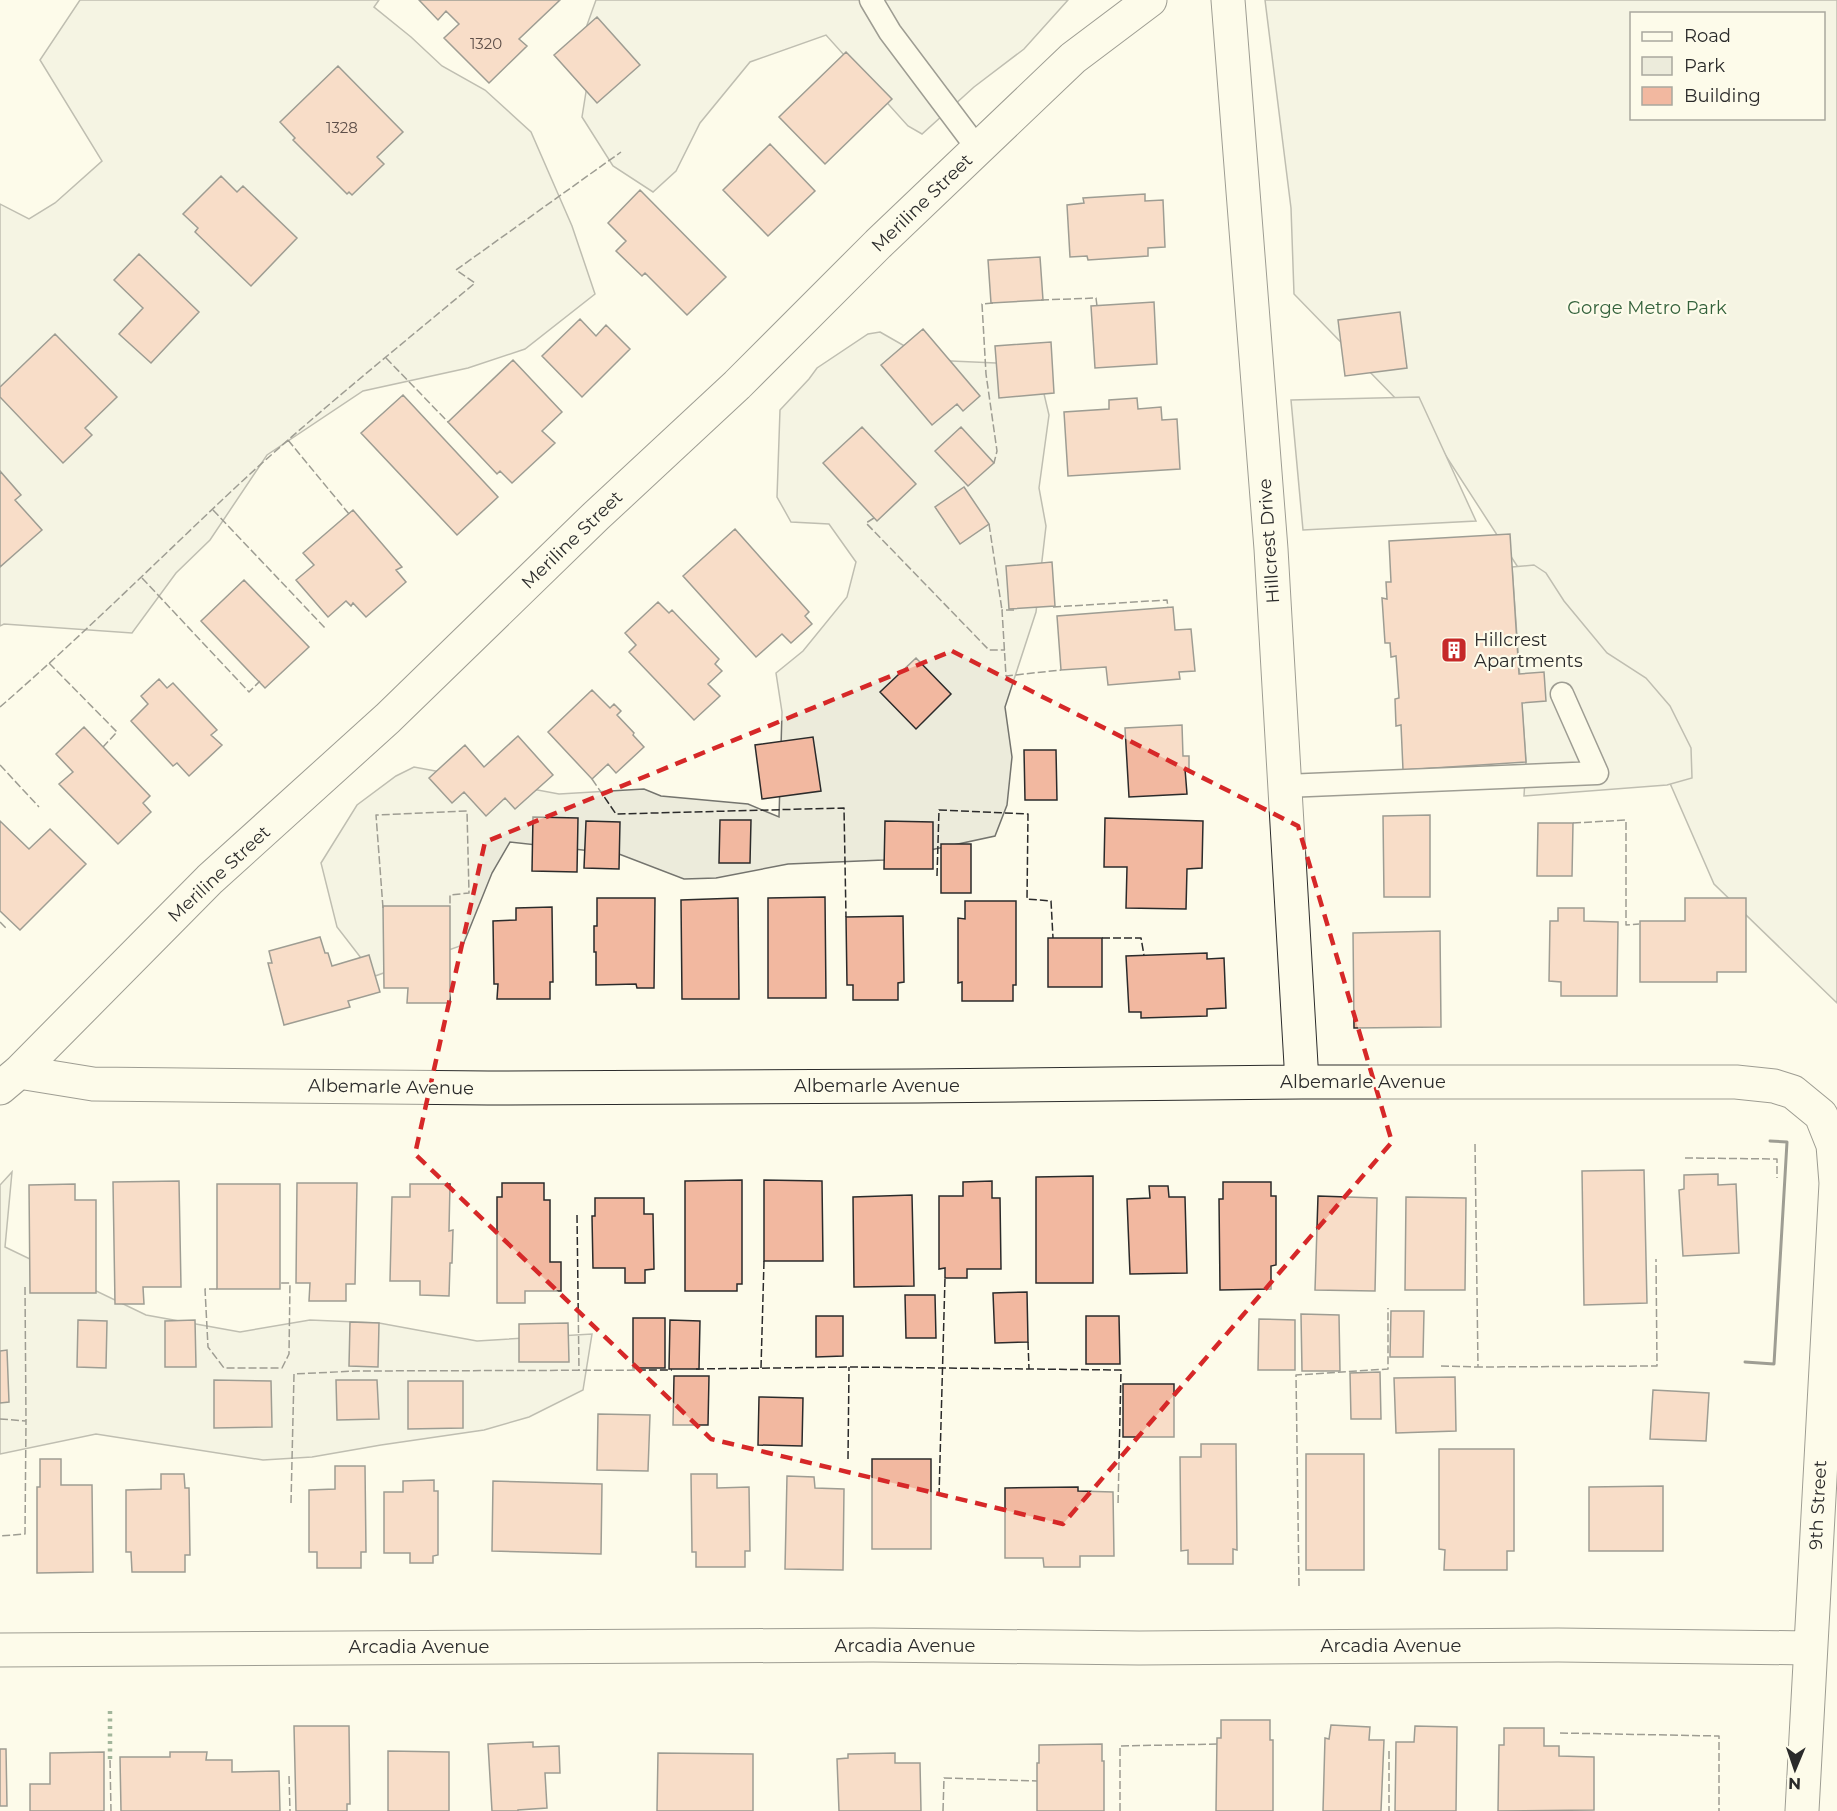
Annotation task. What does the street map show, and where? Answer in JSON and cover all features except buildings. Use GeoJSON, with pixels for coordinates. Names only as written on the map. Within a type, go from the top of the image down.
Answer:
{"type":"FeatureCollection","features":[{"type":"Feature","properties":{"kind":"street","name":"Meriline Street"},"geometry":{"type":"LineString","coordinates":[[9,1080],[210,879],[388,718],[596,516],[737,385],[878,244],[1073,58],[1150,0]]}},
{"type":"Feature","properties":{"kind":"street","name":"Hillcrest Drive"},"geometry":{"type":"LineString","coordinates":[[1228,0],[1271,549],[1302,1082]]}},
{"type":"Feature","properties":{"kind":"street","name":"Albemarle Avenue"},"geometry":{"type":"LineString","coordinates":[[9,1080],[93,1084],[488,1089],[1302,1082],[1736,1082]]}},
{"type":"Feature","properties":{"kind":"street","name":"9th Street"},"geometry":{"type":"LineString","coordinates":[[1736,1082],[1774,1086],[1792,1092],[1821,1116],[1833,1145],[1836,1183],[1802,1811]]}},
{"type":"Feature","properties":{"kind":"street","name":"Arcadia Avenue"},"geometry":{"type":"LineString","coordinates":[[0,1650],[873,1645],[1139,1648],[1558,1645],[1810,1648]]}},
{"type":"Feature","properties":{"kind":"lane"},"geometry":{"type":"LineString","coordinates":[[871,0],[890,32],[978,149]]}},
{"type":"Feature","properties":{"kind":"lane"},"geometry":{"type":"LineString","coordinates":[[1285,786],[1597,773],[1562,694]]}},
{"type":"Feature","properties":{"kind":"highlighted area"},"geometry":{"type":"Polygon","coordinates":[[[952,651],[1298,826],[1392,1142],[1063,1524],[711,1439],[415,1154],[485,842],[952,651]]]}},
{"type":"Feature","properties":{"kind":"green space"},"geometry":{"type":"Polygon","coordinates":[[[80,0],[379,0],[374,7],[442,66],[485,90],[531,132],[572,226],[595,294],[525,349],[468,368],[363,391],[267,455],[210,540],[176,573],[132,633],[4,624],[0,626],[0,204],[29,219],[55,203],[102,161],[40,60],[80,0]]]}},
{"type":"Feature","properties":{"kind":"green space"},"geometry":{"type":"Polygon","coordinates":[[[596,0],[1068,0],[1024,49],[974,87],[922,134],[908,126],[826,35],[750,62],[700,123],[676,171],[653,192],[613,166],[582,117],[589,73],[587,25],[596,0]]]}},
{"type":"Feature","properties":{"kind":"green space","name":"Gorge Metro Park"},"geometry":{"type":"Polygon","coordinates":[[[1265,0],[1837,0],[1837,1003],[1714,884],[1624,678],[1521,572],[1435,439],[1294,294],[1291,208],[1265,0]]]}},
{"type":"Feature","properties":{"kind":"green space"},"geometry":{"type":"Polygon","coordinates":[[[880,332],[929,360],[996,363],[1041,381],[1049,415],[1039,488],[1046,526],[1036,612],[1005,707],[1012,757],[1007,805],[995,836],[884,860],[788,864],[716,878],[684,879],[619,854],[510,842],[492,873],[463,945],[375,976],[337,927],[321,863],[357,805],[396,776],[414,767],[559,794],[644,789],[661,796],[748,804],[779,817],[782,712],[776,673],[803,651],[847,597],[856,562],[829,524],[791,522],[777,497],[780,410],[817,368],[868,334],[880,332]]]}},
{"type":"Feature","properties":{"kind":"green space"},"geometry":{"type":"Polygon","coordinates":[[[12,1172],[5,1247],[146,1315],[240,1332],[310,1320],[379,1323],[477,1341],[592,1334],[583,1390],[529,1417],[484,1430],[312,1457],[263,1460],[96,1434],[0,1454],[0,1185],[12,1172]]]}},
{"type":"Feature","properties":{"kind":"shaded area"},"geometry":{"type":"Polygon","coordinates":[[[1419,397],[1476,521],[1303,530],[1291,400],[1419,397]]]}},
{"type":"Feature","properties":{"kind":"shaded area"},"geometry":{"type":"Polygon","coordinates":[[[1534,565],[1546,573],[1564,601],[1607,653],[1646,678],[1670,706],[1691,748],[1692,778],[1667,785],[1524,796],[1526,762],[1512,567],[1534,565]]]}},
{"type":"Feature","properties":{"kind":"hedge"},"geometry":{"type":"LineString","coordinates":[[110,1711],[110,1760]]}},
{"type":"Feature","properties":{"kind":"fence"},"geometry":{"type":"LineString","coordinates":[[0,707],[282,445],[475,283],[456,270],[621,152]]}},
{"type":"Feature","properties":{"kind":"fence"},"geometry":{"type":"LineString","coordinates":[[1041,300],[1096,298],[1097,306]]}},
{"type":"Feature","properties":{"kind":"fence"},"geometry":{"type":"LineString","coordinates":[[993,303],[982,304],[986,374],[997,451],[994,463]]}},
{"type":"Feature","properties":{"kind":"fence"},"geometry":{"type":"LineString","coordinates":[[386,358],[448,422]]}},
{"type":"Feature","properties":{"kind":"fence"},"geometry":{"type":"LineString","coordinates":[[288,440],[349,514]]}},
{"type":"Feature","properties":{"kind":"fence"},"geometry":{"type":"LineString","coordinates":[[213,510],[326,629]]}},
{"type":"Feature","properties":{"kind":"fence"},"geometry":{"type":"LineString","coordinates":[[874,518],[866,523],[989,650],[1005,650]]}},
{"type":"Feature","properties":{"kind":"fence"},"geometry":{"type":"LineString","coordinates":[[989,524],[1002,610]]}},
{"type":"Feature","properties":{"kind":"fence"},"geometry":{"type":"LineString","coordinates":[[142,578],[249,692],[260,681]]}},
{"type":"Feature","properties":{"kind":"fence"},"geometry":{"type":"LineString","coordinates":[[1053,607],[1167,600],[1168,608]]}},
{"type":"Feature","properties":{"kind":"fence"},"geometry":{"type":"LineString","coordinates":[[1014,610],[1002,610],[1006,676],[1061,670]]}},
{"type":"Feature","properties":{"kind":"fence"},"geometry":{"type":"LineString","coordinates":[[49,663],[117,732],[103,747]]}},
{"type":"Feature","properties":{"kind":"fence"},"geometry":{"type":"LineString","coordinates":[[0,765],[39,807]]}},
{"type":"Feature","properties":{"kind":"fence"},"geometry":{"type":"LineString","coordinates":[[592,779],[616,814],[844,808],[846,917]]}},
{"type":"Feature","properties":{"kind":"fence"},"geometry":{"type":"LineString","coordinates":[[937,876],[939,810],[1028,814],[1027,899],[1051,901],[1053,938]]}},
{"type":"Feature","properties":{"kind":"fence"},"geometry":{"type":"LineString","coordinates":[[383,908],[376,815],[467,811],[469,893],[450,895],[450,906]]}},
{"type":"Feature","properties":{"kind":"fence"},"geometry":{"type":"LineString","coordinates":[[1573,823],[1626,820],[1626,925],[1639,924]]}},
{"type":"Feature","properties":{"kind":"fence"},"geometry":{"type":"LineString","coordinates":[[0,922],[7,929]]}},
{"type":"Feature","properties":{"kind":"fence"},"geometry":{"type":"LineString","coordinates":[[1102,938],[1141,938],[1144,955]]}},
{"type":"Feature","properties":{"kind":"fence"},"geometry":{"type":"LineString","coordinates":[[1475,1144],[1478,1367],[1657,1366],[1656,1259]]}},
{"type":"Feature","properties":{"kind":"fence"},"geometry":{"type":"LineString","coordinates":[[1685,1158],[1777,1159],[1777,1178]]}},
{"type":"Feature","properties":{"kind":"fence"},"geometry":{"type":"LineString","coordinates":[[577,1215],[579,1371]]}},
{"type":"Feature","properties":{"kind":"fence"},"geometry":{"type":"LineString","coordinates":[[761,1368],[764,1261]]}},
{"type":"Feature","properties":{"kind":"fence"},"geometry":{"type":"LineString","coordinates":[[939,1496],[945,1278]]}},
{"type":"Feature","properties":{"kind":"fence"},"geometry":{"type":"LineString","coordinates":[[217,1289],[205,1289],[208,1347],[224,1368],[282,1368],[289,1354],[290,1283],[280,1283]]}},
{"type":"Feature","properties":{"kind":"fence"},"geometry":{"type":"LineString","coordinates":[[25,1287],[26,1421]]}},
{"type":"Feature","properties":{"kind":"fence"},"geometry":{"type":"LineString","coordinates":[[1299,1586],[1296,1375],[1388,1369],[1388,1308]]}},
{"type":"Feature","properties":{"kind":"fence"},"geometry":{"type":"LineString","coordinates":[[1028,1342],[1029,1369]]}},
{"type":"Feature","properties":{"kind":"fence"},"geometry":{"type":"LineString","coordinates":[[1441,1366],[1478,1367]]}},
{"type":"Feature","properties":{"kind":"fence"},"geometry":{"type":"LineString","coordinates":[[696,1369],[849,1367],[1121,1370],[1118,1506]]}},
{"type":"Feature","properties":{"kind":"fence"},"geometry":{"type":"LineString","coordinates":[[848,1459],[849,1367]]}},
{"type":"Feature","properties":{"kind":"fence"},"geometry":{"type":"LineString","coordinates":[[291,1503],[294,1374],[356,1371],[672,1370]]}},
{"type":"Feature","properties":{"kind":"fence"},"geometry":{"type":"LineString","coordinates":[[0,1419],[26,1421],[25,1534],[0,1536]]}},
{"type":"Feature","properties":{"kind":"fence"},"geometry":{"type":"LineString","coordinates":[[1560,1733],[1719,1736],[1719,1811]]}},
{"type":"Feature","properties":{"kind":"fence"},"geometry":{"type":"LineString","coordinates":[[1120,1811],[1120,1746],[1217,1744]]}},
{"type":"Feature","properties":{"kind":"fence"},"geometry":{"type":"LineString","coordinates":[[1389,1751],[1389,1811]]}},
{"type":"Feature","properties":{"kind":"fence"},"geometry":{"type":"LineString","coordinates":[[110,1760],[111,1811]]}},
{"type":"Feature","properties":{"kind":"fence"},"geometry":{"type":"LineString","coordinates":[[289,1776],[290,1811]]}},
{"type":"Feature","properties":{"kind":"fence"},"geometry":{"type":"LineString","coordinates":[[943,1811],[944,1778],[1037,1781]]}},
{"type":"Feature","properties":{"kind":"wall"},"geometry":{"type":"LineString","coordinates":[[1745,1362],[1774,1364],[1787,1142],[1770,1141]]}},
{"type":"Feature","properties":{"kind":"place","name":"Hillcrest Apartments"},"geometry":{"type":"Point","coordinates":[1454,650]}}]}
